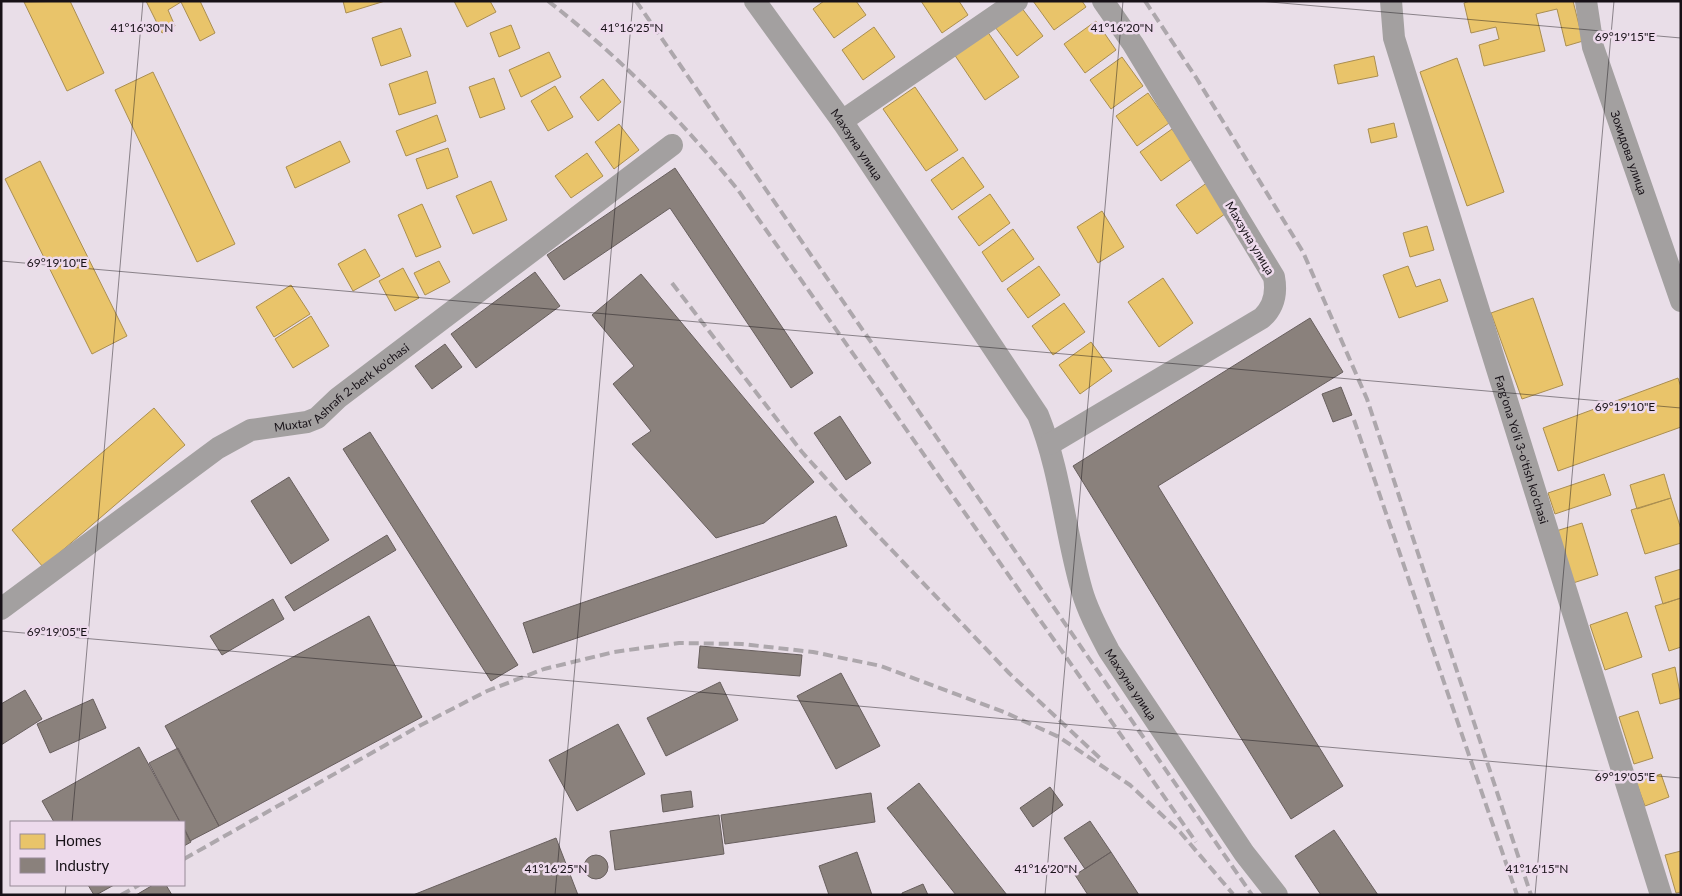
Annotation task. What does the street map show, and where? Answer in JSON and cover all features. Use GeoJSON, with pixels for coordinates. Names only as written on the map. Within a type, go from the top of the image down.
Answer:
{"type":"FeatureCollection","features":[{"type":"Feature","properties":{"kind":"street","name":"Махзуна улица"},"geometry":{"type":"LineString","coordinates":[[755,1],[842,121],[1038,415],[1050,444],[1082,592],[1105,644],[1244,853],[1276,895]]}},
{"type":"Feature","properties":{"kind":"street"},"geometry":{"type":"LineString","coordinates":[[842,121],[1017,1]]}},
{"type":"Feature","properties":{"kind":"street","name":"Махзуна улица"},"geometry":{"type":"LineString","coordinates":[[1050,444],[1262,318],[1272,306],[1275,295],[1274,277],[1132,44],[1103,1]]}},
{"type":"Feature","properties":{"kind":"street","name":"Farg'ona Yo'li 3-o'tish ko'chasi"},"geometry":{"type":"LineString","coordinates":[[1391,1],[1394,38],[1661,895]]}},
{"type":"Feature","properties":{"kind":"street","name":"Зохидова улица"},"geometry":{"type":"LineString","coordinates":[[1592,3],[1593,46],[1681,302]]}},
{"type":"Feature","properties":{"kind":"street","name":"Muxtar Ashrafi 2-berk ko'chasi"},"geometry":{"type":"LineString","coordinates":[[1,609],[218,448],[250,430],[307,422],[316,418],[338,398],[672,145]]}},
{"type":"Feature","properties":{"kind":"building: Homes"},"geometry":{"type":"Polygon","coordinates":[[[70,1],[104,73],[67,91],[24,2],[70,1]]]}},
{"type":"Feature","properties":{"kind":"building: Homes"},"geometry":{"type":"Polygon","coordinates":[[[146,1],[200,1],[215,33],[200,41],[181,2],[168,10],[175,26],[162,33],[146,1]]]}},
{"type":"Feature","properties":{"kind":"building: Homes"},"geometry":{"type":"Polygon","coordinates":[[[343,1],[385,1],[346,13],[343,1]]]}},
{"type":"Feature","properties":{"kind":"building: Homes"},"geometry":{"type":"Polygon","coordinates":[[[454,1],[490,1],[496,12],[467,27],[454,1]]]}},
{"type":"Feature","properties":{"kind":"building: Homes"},"geometry":{"type":"Polygon","coordinates":[[[824,1],[856,1],[866,15],[834,38],[813,9],[824,1]]]}},
{"type":"Feature","properties":{"kind":"building: Homes"},"geometry":{"type":"Polygon","coordinates":[[[921,1],[959,1],[968,15],[942,33],[921,1]]]}},
{"type":"Feature","properties":{"kind":"building: Homes"},"geometry":{"type":"Polygon","coordinates":[[[1033,1],[1082,1],[1086,7],[1054,30],[1033,1]]]}},
{"type":"Feature","properties":{"kind":"building: Homes"},"geometry":{"type":"Polygon","coordinates":[[[1470,1],[1573,1],[1583,41],[1566,46],[1557,9],[1536,14],[1545,51],[1484,66],[1479,45],[1499,39],[1496,27],[1471,33],[1464,3],[1470,1]]]}},
{"type":"Feature","properties":{"kind":"building: Homes"},"geometry":{"type":"Polygon","coordinates":[[[1021,7],[1043,36],[1017,56],[995,27],[1021,7]]]}},
{"type":"Feature","properties":{"kind":"building: Homes"},"geometry":{"type":"Polygon","coordinates":[[[1096,21],[1116,50],[1085,73],[1064,44],[1096,21]]]}},
{"type":"Feature","properties":{"kind":"building: Homes"},"geometry":{"type":"Polygon","coordinates":[[[511,25],[520,48],[499,57],[490,33],[511,25]]]}},
{"type":"Feature","properties":{"kind":"building: Homes"},"geometry":{"type":"Polygon","coordinates":[[[874,27],[895,57],[863,80],[842,50],[874,27]]]}},
{"type":"Feature","properties":{"kind":"building: Homes"},"geometry":{"type":"Polygon","coordinates":[[[401,28],[411,56],[381,66],[372,38],[401,28]]]}},
{"type":"Feature","properties":{"kind":"building: Homes"},"geometry":{"type":"Polygon","coordinates":[[[987,31],[1019,77],[985,100],[954,54],[987,31]]]}},
{"type":"Feature","properties":{"kind":"building: Homes"},"geometry":{"type":"Polygon","coordinates":[[[549,52],[561,77],[521,97],[509,70],[549,52]]]}},
{"type":"Feature","properties":{"kind":"building: Homes"},"geometry":{"type":"Polygon","coordinates":[[[1374,56],[1378,76],[1338,84],[1334,65],[1374,56]]]}},
{"type":"Feature","properties":{"kind":"building: Homes"},"geometry":{"type":"Polygon","coordinates":[[[1122,57],[1143,86],[1111,109],[1090,80],[1122,57]]]}},
{"type":"Feature","properties":{"kind":"building: Homes"},"geometry":{"type":"Polygon","coordinates":[[[1457,58],[1504,192],[1467,206],[1420,72],[1457,58]]]}},
{"type":"Feature","properties":{"kind":"building: Homes"},"geometry":{"type":"Polygon","coordinates":[[[427,71],[436,103],[399,115],[389,84],[427,71]]]}},
{"type":"Feature","properties":{"kind":"building: Homes"},"geometry":{"type":"Polygon","coordinates":[[[153,72],[235,244],[197,262],[115,90],[153,72]]]}},
{"type":"Feature","properties":{"kind":"building: Homes"},"geometry":{"type":"Polygon","coordinates":[[[494,78],[505,109],[480,118],[469,87],[494,78]]]}},
{"type":"Feature","properties":{"kind":"building: Homes"},"geometry":{"type":"Polygon","coordinates":[[[603,79],[621,102],[598,121],[580,97],[603,79]]]}},
{"type":"Feature","properties":{"kind":"building: Homes"},"geometry":{"type":"Polygon","coordinates":[[[555,86],[573,117],[548,131],[531,101],[555,86]]]}},
{"type":"Feature","properties":{"kind":"building: Homes"},"geometry":{"type":"Polygon","coordinates":[[[915,87],[958,150],[926,171],[883,109],[915,87]]]}},
{"type":"Feature","properties":{"kind":"building: Homes"},"geometry":{"type":"Polygon","coordinates":[[[1148,93],[1169,123],[1137,146],[1116,116],[1148,93]]]}},
{"type":"Feature","properties":{"kind":"building: Homes"},"geometry":{"type":"Polygon","coordinates":[[[437,115],[446,141],[406,156],[396,131],[437,115]]]}},
{"type":"Feature","properties":{"kind":"building: Homes"},"geometry":{"type":"Polygon","coordinates":[[[1394,123],[1397,137],[1371,143],[1368,129],[1394,123]]]}},
{"type":"Feature","properties":{"kind":"building: Homes"},"geometry":{"type":"Polygon","coordinates":[[[619,124],[639,150],[614,169],[595,142],[619,124]]]}},
{"type":"Feature","properties":{"kind":"building: Homes"},"geometry":{"type":"Polygon","coordinates":[[[1172,129],[1193,158],[1161,181],[1140,152],[1172,129]]]}},
{"type":"Feature","properties":{"kind":"building: Homes"},"geometry":{"type":"Polygon","coordinates":[[[340,141],[350,162],[295,188],[286,167],[340,141]]]}},
{"type":"Feature","properties":{"kind":"building: Homes"},"geometry":{"type":"Polygon","coordinates":[[[448,148],[458,177],[427,189],[416,159],[448,148]]]}},
{"type":"Feature","properties":{"kind":"building: Homes"},"geometry":{"type":"Polygon","coordinates":[[[587,153],[603,176],[571,198],[555,176],[587,153]]]}},
{"type":"Feature","properties":{"kind":"building: Homes"},"geometry":{"type":"Polygon","coordinates":[[[963,157],[984,187],[952,210],[931,180],[963,157]]]}},
{"type":"Feature","properties":{"kind":"building: Homes"},"geometry":{"type":"Polygon","coordinates":[[[40,161],[127,336],[92,354],[5,179],[40,161]]]}},
{"type":"Feature","properties":{"kind":"building: Homes"},"geometry":{"type":"Polygon","coordinates":[[[491,181],[507,220],[473,234],[456,196],[491,181]]]}},
{"type":"Feature","properties":{"kind":"building: Homes"},"geometry":{"type":"Polygon","coordinates":[[[1208,182],[1229,211],[1197,234],[1176,205],[1208,182]]]}},
{"type":"Feature","properties":{"kind":"building: Homes"},"geometry":{"type":"Polygon","coordinates":[[[990,194],[1010,223],[979,246],[958,217],[990,194]]]}},
{"type":"Feature","properties":{"kind":"building: Homes"},"geometry":{"type":"Polygon","coordinates":[[[422,204],[441,247],[416,257],[398,215],[422,204]]]}},
{"type":"Feature","properties":{"kind":"building: Homes"},"geometry":{"type":"Polygon","coordinates":[[[1102,211],[1124,247],[1098,263],[1077,227],[1102,211]]]}},
{"type":"Feature","properties":{"kind":"building: Homes"},"geometry":{"type":"Polygon","coordinates":[[[1427,226],[1434,250],[1410,257],[1403,233],[1427,226]]]}},
{"type":"Feature","properties":{"kind":"building: Homes"},"geometry":{"type":"Polygon","coordinates":[[[1013,229],[1034,259],[1002,282],[982,252],[1013,229]]]}},
{"type":"Feature","properties":{"kind":"building: Homes"},"geometry":{"type":"Polygon","coordinates":[[[365,249],[380,276],[353,291],[338,264],[365,249]]]}},
{"type":"Feature","properties":{"kind":"building: Homes"},"geometry":{"type":"Polygon","coordinates":[[[439,261],[450,282],[425,295],[414,273],[439,261]]]}},
{"type":"Feature","properties":{"kind":"building: Homes"},"geometry":{"type":"Polygon","coordinates":[[[1039,266],[1060,295],[1028,318],[1007,289],[1039,266]]]}},
{"type":"Feature","properties":{"kind":"building: Homes"},"geometry":{"type":"Polygon","coordinates":[[[1408,266],[1416,287],[1440,279],[1448,301],[1399,318],[1383,275],[1408,266]]]}},
{"type":"Feature","properties":{"kind":"building: Homes"},"geometry":{"type":"Polygon","coordinates":[[[403,268],[419,298],[395,311],[379,281],[403,268]]]}},
{"type":"Feature","properties":{"kind":"building: Homes"},"geometry":{"type":"Polygon","coordinates":[[[1163,278],[1193,323],[1159,347],[1128,302],[1163,278]]]}},
{"type":"Feature","properties":{"kind":"building: Homes"},"geometry":{"type":"Polygon","coordinates":[[[291,285],[310,314],[274,337],[256,307],[291,285]]]}},
{"type":"Feature","properties":{"kind":"building: Homes"},"geometry":{"type":"Polygon","coordinates":[[[1533,298],[1563,385],[1522,399],[1491,313],[1533,298]]]}},
{"type":"Feature","properties":{"kind":"building: Homes"},"geometry":{"type":"Polygon","coordinates":[[[1064,303],[1085,332],[1053,355],[1032,326],[1064,303]]]}},
{"type":"Feature","properties":{"kind":"building: Homes"},"geometry":{"type":"Polygon","coordinates":[[[311,316],[329,346],[293,368],[275,339],[311,316]]]}},
{"type":"Feature","properties":{"kind":"building: Homes"},"geometry":{"type":"Polygon","coordinates":[[[1091,342],[1112,371],[1080,394],[1059,365],[1091,342]]]}},
{"type":"Feature","properties":{"kind":"building: Homes"},"geometry":{"type":"Polygon","coordinates":[[[1678,378],[1681,387],[1681,427],[1558,471],[1543,428],[1678,378]]]}},
{"type":"Feature","properties":{"kind":"building: Homes"},"geometry":{"type":"Polygon","coordinates":[[[154,408],[185,445],[43,567],[12,530],[154,408]]]}},
{"type":"Feature","properties":{"kind":"building: Homes"},"geometry":{"type":"Polygon","coordinates":[[[1604,474],[1611,495],[1555,514],[1548,493],[1604,474]]]}},
{"type":"Feature","properties":{"kind":"building: Homes"},"geometry":{"type":"Polygon","coordinates":[[[1664,474],[1671,498],[1637,509],[1630,485],[1664,474]]]}},
{"type":"Feature","properties":{"kind":"building: Homes"},"geometry":{"type":"Polygon","coordinates":[[[1671,498],[1681,529],[1681,543],[1645,554],[1631,510],[1671,498]]]}},
{"type":"Feature","properties":{"kind":"building: Homes"},"geometry":{"type":"Polygon","coordinates":[[[1582,523],[1598,575],[1573,583],[1556,531],[1582,523]]]}},
{"type":"Feature","properties":{"kind":"building: Homes"},"geometry":{"type":"Polygon","coordinates":[[[1681,569],[1681,598],[1663,604],[1655,577],[1681,569]]]}},
{"type":"Feature","properties":{"kind":"building: Homes"},"geometry":{"type":"Polygon","coordinates":[[[1681,598],[1681,647],[1669,651],[1655,606],[1681,598]]]}},
{"type":"Feature","properties":{"kind":"building: Homes"},"geometry":{"type":"Polygon","coordinates":[[[1627,612],[1642,657],[1605,670],[1590,625],[1627,612]]]}},
{"type":"Feature","properties":{"kind":"building: Homes"},"geometry":{"type":"Polygon","coordinates":[[[1675,667],[1681,698],[1660,704],[1652,674],[1675,667]]]}},
{"type":"Feature","properties":{"kind":"building: Homes"},"geometry":{"type":"Polygon","coordinates":[[[1638,711],[1653,758],[1634,764],[1619,717],[1638,711]]]}},
{"type":"Feature","properties":{"kind":"building: Homes"},"geometry":{"type":"Polygon","coordinates":[[[1661,774],[1669,797],[1645,806],[1636,782],[1661,774]]]}},
{"type":"Feature","properties":{"kind":"building: Homes"},"geometry":{"type":"Polygon","coordinates":[[[1681,851],[1681,892],[1676,893],[1665,855],[1681,851]]]}},
{"type":"Feature","properties":{"kind":"building: Industry"},"geometry":{"type":"Polygon","coordinates":[[[675,168],[813,373],[791,388],[670,208],[564,280],[547,255],[675,168]]]}},
{"type":"Feature","properties":{"kind":"building: Industry"},"geometry":{"type":"Polygon","coordinates":[[[535,272],[560,306],[476,368],[451,334],[535,272]]]}},
{"type":"Feature","properties":{"kind":"building: Industry"},"geometry":{"type":"Polygon","coordinates":[[[641,274],[814,482],[764,523],[716,538],[632,444],[651,431],[613,384],[634,366],[592,315],[641,274]]]}},
{"type":"Feature","properties":{"kind":"building: Industry"},"geometry":{"type":"Polygon","coordinates":[[[1310,318],[1343,372],[1158,486],[1343,786],[1291,819],[1073,466],[1310,318]]]}},
{"type":"Feature","properties":{"kind":"building: Industry"},"geometry":{"type":"Polygon","coordinates":[[[445,344],[462,367],[432,389],[415,366],[445,344]]]}},
{"type":"Feature","properties":{"kind":"building: Industry"},"geometry":{"type":"Polygon","coordinates":[[[1341,387],[1352,415],[1333,422],[1322,394],[1341,387]]]}},
{"type":"Feature","properties":{"kind":"building: Industry"},"geometry":{"type":"Polygon","coordinates":[[[840,416],[871,463],[846,480],[814,433],[840,416]]]}},
{"type":"Feature","properties":{"kind":"building: Industry"},"geometry":{"type":"Polygon","coordinates":[[[370,432],[518,665],[491,681],[343,449],[370,432]]]}},
{"type":"Feature","properties":{"kind":"building: Industry"},"geometry":{"type":"Polygon","coordinates":[[[289,477],[329,540],[291,564],[251,501],[289,477]]]}},
{"type":"Feature","properties":{"kind":"building: Industry"},"geometry":{"type":"Polygon","coordinates":[[[836,516],[847,546],[533,653],[523,623],[836,516]]]}},
{"type":"Feature","properties":{"kind":"building: Industry"},"geometry":{"type":"Polygon","coordinates":[[[387,535],[396,550],[294,611],[285,597],[387,535]]]}},
{"type":"Feature","properties":{"kind":"building: Industry"},"geometry":{"type":"Polygon","coordinates":[[[273,599],[284,619],[222,655],[210,636],[273,599]]]}},
{"type":"Feature","properties":{"kind":"building: Industry"},"geometry":{"type":"Polygon","coordinates":[[[369,616],[422,717],[219,826],[165,726],[369,616]]]}},
{"type":"Feature","properties":{"kind":"building: Industry"},"geometry":{"type":"Polygon","coordinates":[[[700,646],[802,655],[800,676],[698,668],[700,646]]]}},
{"type":"Feature","properties":{"kind":"building: Industry"},"geometry":{"type":"Polygon","coordinates":[[[841,673],[880,746],[836,769],[797,696],[841,673]]]}},
{"type":"Feature","properties":{"kind":"building: Industry"},"geometry":{"type":"Polygon","coordinates":[[[720,682],[738,720],[666,756],[647,718],[720,682]]]}},
{"type":"Feature","properties":{"kind":"building: Industry"},"geometry":{"type":"Polygon","coordinates":[[[25,690],[42,719],[1,745],[1,704],[25,690]]]}},
{"type":"Feature","properties":{"kind":"building: Industry"},"geometry":{"type":"Polygon","coordinates":[[[93,699],[106,728],[50,753],[37,724],[93,699]]]}},
{"type":"Feature","properties":{"kind":"building: Industry"},"geometry":{"type":"Polygon","coordinates":[[[618,724],[645,774],[577,811],[549,760],[618,724]]]}},
{"type":"Feature","properties":{"kind":"building: Industry"},"geometry":{"type":"Polygon","coordinates":[[[139,747],[179,821],[53,821],[42,801],[139,747]]]}},
{"type":"Feature","properties":{"kind":"building: Industry"},"geometry":{"type":"Polygon","coordinates":[[[178,748],[219,826],[190,841],[185,831],[185,821],[179,821],[149,763],[178,748]]]}},
{"type":"Feature","properties":{"kind":"building: Industry"},"geometry":{"type":"Polygon","coordinates":[[[919,783],[1007,895],[956,895],[887,808],[919,783]]]}},
{"type":"Feature","properties":{"kind":"building: Industry"},"geometry":{"type":"Polygon","coordinates":[[[1050,787],[1063,805],[1033,827],[1020,808],[1050,787]]]}},
{"type":"Feature","properties":{"kind":"building: Industry"},"geometry":{"type":"Polygon","coordinates":[[[691,791],[693,807],[663,812],[661,795],[691,791]]]}},
{"type":"Feature","properties":{"kind":"building: Industry"},"geometry":{"type":"Polygon","coordinates":[[[871,793],[875,822],[725,844],[721,815],[871,793]]]}},
{"type":"Feature","properties":{"kind":"building: Industry"},"geometry":{"type":"Polygon","coordinates":[[[719,815],[724,854],[615,870],[610,831],[719,815]]]}},
{"type":"Feature","properties":{"kind":"building: Industry"},"geometry":{"type":"Polygon","coordinates":[[[1090,821],[1111,852],[1085,869],[1064,838],[1090,821]]]}},
{"type":"Feature","properties":{"kind":"building: Industry"},"geometry":{"type":"Polygon","coordinates":[[[185,830],[191,842],[185,845],[185,830]]]}},
{"type":"Feature","properties":{"kind":"building: Industry"},"geometry":{"type":"Polygon","coordinates":[[[1334,830],[1378,895],[1321,895],[1295,856],[1334,830]]]}},
{"type":"Feature","properties":{"kind":"building: Industry"},"geometry":{"type":"Polygon","coordinates":[[[556,838],[578,895],[413,895],[556,838]]]}},
{"type":"Feature","properties":{"kind":"building: Industry"},"geometry":{"type":"Polygon","coordinates":[[[857,852],[872,895],[829,895],[819,866],[857,852]]]}},
{"type":"Feature","properties":{"kind":"building: Industry"},"geometry":{"type":"Polygon","coordinates":[[[1111,852],[1139,895],[1088,895],[1075,875],[1111,852]]]}},
{"type":"Feature","properties":{"kind":"building: Industry"},"geometry":{"type":"Polygon","coordinates":[[[596,855],[605,858],[608,867],[605,876],[596,879],[587,876],[584,867],[587,858],[596,855]]]}},
{"type":"Feature","properties":{"kind":"building: Industry"},"geometry":{"type":"Polygon","coordinates":[[[923,884],[928,895],[902,895],[902,893],[923,884]]]}},
{"type":"Feature","properties":{"kind":"building: Industry"},"geometry":{"type":"Polygon","coordinates":[[[89,886],[112,886],[96,895],[94,895],[89,886]]]}},
{"type":"Feature","properties":{"kind":"building: Industry"},"geometry":{"type":"Polygon","coordinates":[[[151,886],[167,886],[172,895],[136,895],[151,886]]]}},
{"type":"Feature","properties":{"kind":"railway"},"geometry":{"type":"LineString","coordinates":[[548,1],[600,44],[648,90],[672,114],[738,190],[1196,842]]}},
{"type":"Feature","properties":{"kind":"railway"},"geometry":{"type":"LineString","coordinates":[[636,1],[1252,895]]}},
{"type":"Feature","properties":{"kind":"railway"},"geometry":{"type":"LineString","coordinates":[[1145,1],[1197,79],[1303,252],[1367,399],[1531,895]]}},
{"type":"Feature","properties":{"kind":"railway"},"geometry":{"type":"LineString","coordinates":[[672,283],[802,452],[864,521],[1009,673],[1102,760]]}},
{"type":"Feature","properties":{"kind":"railway"},"geometry":{"type":"LineString","coordinates":[[1354,420],[1517,895]]}},
{"type":"Feature","properties":{"kind":"railway"},"geometry":{"type":"LineString","coordinates":[[185,858],[421,725],[487,691],[544,669],[614,652],[679,643],[742,644],[813,652],[881,666],[1004,712],[1059,737],[1130,785],[1180,832],[1233,894]]}},
{"type":"Feature","properties":{"kind":"railway"},"geometry":{"type":"LineString","coordinates":[[121,895],[137,886]]}}]}
